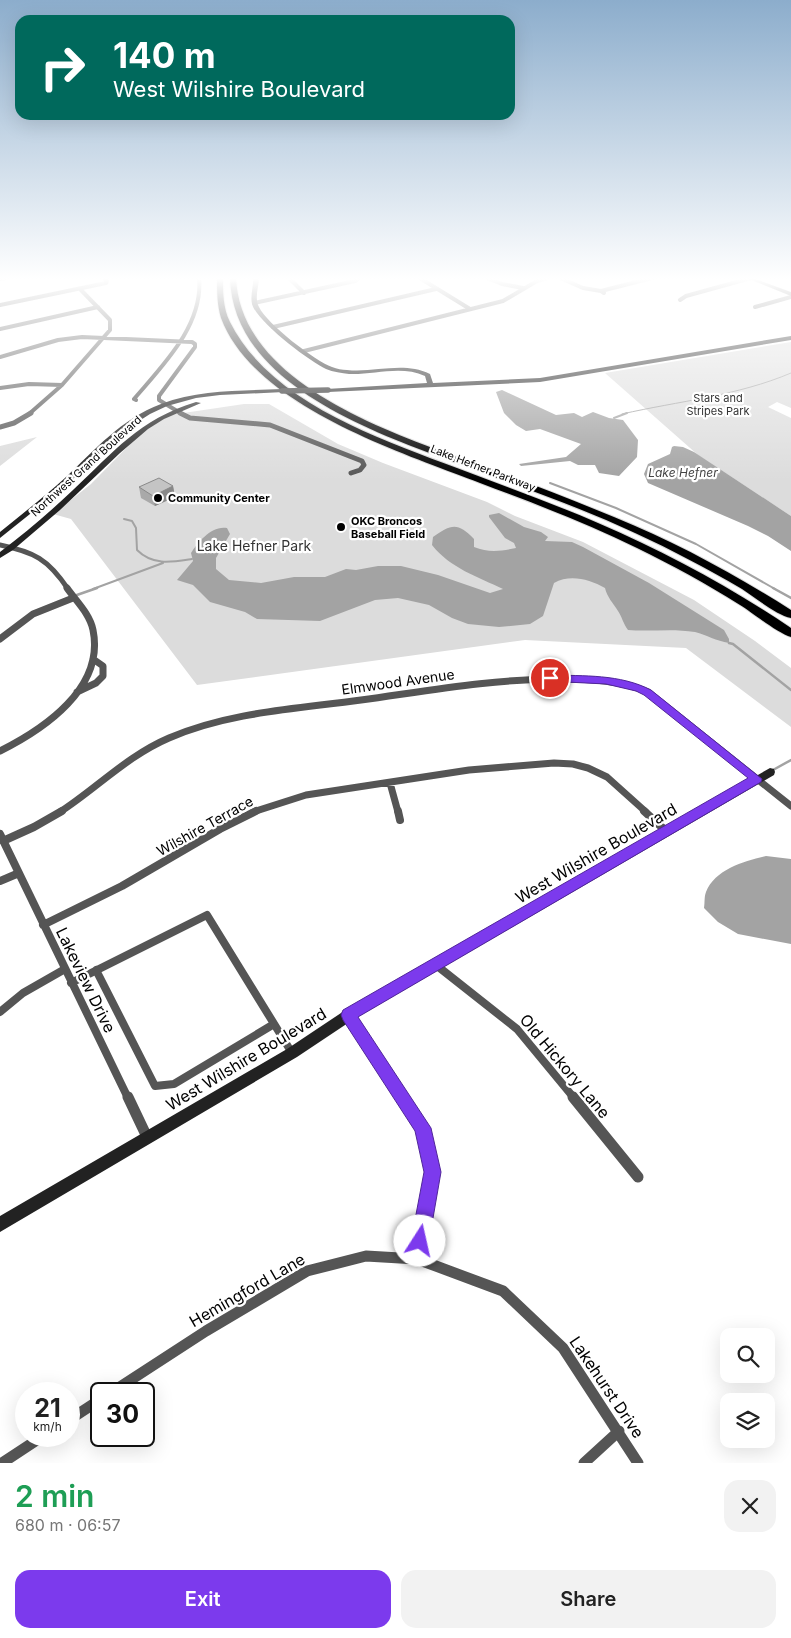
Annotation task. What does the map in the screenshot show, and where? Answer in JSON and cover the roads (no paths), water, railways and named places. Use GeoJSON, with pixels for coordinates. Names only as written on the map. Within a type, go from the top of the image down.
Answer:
{"type":"FeatureCollection","features":[{"type":"Feature","properties":{"kind":"highway","name":"Lake Hefner Parkway"},"geometry":{"type":"LineString","coordinates":[[241,345],[267,373],[308,403],[365,434],[579,518],[640,546],[725,591],[791,633]]}},
{"type":"Feature","properties":{"kind":"highway","name":"Lake Hefner Parkway"},"geometry":{"type":"LineString","coordinates":[[258,345],[280,369],[329,403],[395,436],[571,503],[643,533],[714,569],[791,615]]}},
{"type":"Feature","properties":{"kind":"street"},"geometry":{"type":"LineString","coordinates":[[0,357],[42,345]]}},
{"type":"Feature","properties":{"kind":"street"},"geometry":{"type":"LineString","coordinates":[[0,428],[34,412],[98,345]]}},
{"type":"Feature","properties":{"kind":"street"},"geometry":{"type":"LineString","coordinates":[[136,400],[134,399],[176,345]]}},
{"type":"Feature","properties":{"kind":"street"},"geometry":{"type":"LineString","coordinates":[[195,345],[159,396],[159,400],[165,405],[190,418],[275,427],[362,461],[364,465],[351,473]]}},
{"type":"Feature","properties":{"kind":"street"},"geometry":{"type":"LineString","coordinates":[[298,345],[327,366],[338,370],[419,371],[428,375],[431,386]]}},
{"type":"Feature","properties":{"kind":"street"},"geometry":{"type":"LineString","coordinates":[[304,350],[323,345]]}},
{"type":"Feature","properties":{"kind":"street","name":"Northwest Grand Boulevard"},"geometry":{"type":"LineString","coordinates":[[0,536],[65,481],[123,426],[165,405],[211,394],[431,386],[549,379],[748,345]]}},
{"type":"Feature","properties":{"kind":"street"},"geometry":{"type":"LineString","coordinates":[[0,388],[30,384],[62,385]]}},
{"type":"Feature","properties":{"kind":"street","name":"Northwest Grand Boulevard"},"geometry":{"type":"LineString","coordinates":[[0,556],[83,485],[140,430],[174,411],[208,400],[256,392]]}},
{"type":"Feature","properties":{"kind":"street"},"geometry":{"type":"LineString","coordinates":[[65,481],[83,485]]}},
{"type":"Feature","properties":{"kind":"street"},"geometry":{"type":"LineString","coordinates":[[0,545],[35,555],[48,562],[74,598],[93,629],[95,644],[89,674],[64,707],[37,730],[0,751]]}},
{"type":"Feature","properties":{"kind":"street"},"geometry":{"type":"LineString","coordinates":[[0,639],[33,614],[74,598]]}},
{"type":"Feature","properties":{"kind":"street"},"geometry":{"type":"LineString","coordinates":[[77,692],[91,687],[102,679],[105,670],[104,666],[93,659]]}},
{"type":"Feature","properties":{"kind":"street","name":"Elmwood Avenue"},"geometry":{"type":"LineString","coordinates":[[2,838],[56,816],[112,771],[139,753],[168,738],[199,726],[245,716],[512,680],[590,679],[621,682],[640,688],[648,692],[791,805]]}},
{"type":"Feature","properties":{"kind":"street","name":"Wilshire Terrace"},"geometry":{"type":"LineString","coordinates":[[43,925],[122,886],[220,829],[260,809],[306,796],[390,782],[517,765],[573,764],[598,771],[607,777],[666,831]]}},
{"type":"Feature","properties":{"kind":"street","name":"West Wilshire Boulevard"},"geometry":{"type":"LineString","coordinates":[[0,1224],[292,1053],[349,1015],[770,772]]}},
{"type":"Feature","properties":{"kind":"street"},"geometry":{"type":"LineString","coordinates":[[390,782],[400,820]]}},
{"type":"Feature","properties":{"kind":"street","name":"Lakeview Drive"},"geometry":{"type":"LineString","coordinates":[[2,838],[147,1137]]}},
{"type":"Feature","properties":{"kind":"street"},"geometry":{"type":"LineString","coordinates":[[0,881],[19,872]]}},
{"type":"Feature","properties":{"kind":"street"},"geometry":{"type":"LineString","coordinates":[[71,983],[207,914],[292,1053]]}},
{"type":"Feature","properties":{"kind":"street","name":"Old Hickory Lane"},"geometry":{"type":"LineString","coordinates":[[436,965],[517,1029],[638,1177]]}},
{"type":"Feature","properties":{"kind":"street"},"geometry":{"type":"LineString","coordinates":[[0,1012],[11,1001],[32,987],[65,969]]}},
{"type":"Feature","properties":{"kind":"street"},"geometry":{"type":"LineString","coordinates":[[96,970],[155,1086],[174,1084],[274,1024]]}},
{"type":"Feature","properties":{"kind":"street"},"geometry":{"type":"LineString","coordinates":[[349,1015],[423,1128],[432,1172],[416,1259]]}},
{"type":"Feature","properties":{"kind":"street","name":"Hemingford Lane"},"geometry":{"type":"LineString","coordinates":[[127,1382],[206,1331],[307,1271],[366,1256],[416,1259]]}},
{"type":"Feature","properties":{"kind":"street","name":"Lakehurst Drive"},"geometry":{"type":"LineString","coordinates":[[416,1259],[503,1291],[563,1348],[619,1431],[638,1463]]}},
{"type":"Feature","properties":{"kind":"street"},"geometry":{"type":"LineString","coordinates":[[584,1463],[619,1431]]}},
{"type":"Feature","properties":{"kind":"street"},"geometry":{"type":"LineString","coordinates":[[2,1463],[26,1447]]}},
{"type":"Feature","properties":{"kind":"water"},"geometry":{"type":"Polygon","coordinates":[[[502,390],[556,415],[574,413],[582,417],[593,412],[609,418],[623,420],[638,440],[637,457],[619,476],[599,473],[595,465],[578,465],[570,461],[521,466],[519,464],[566,457],[581,444],[540,429],[526,431],[516,425],[504,413],[496,392],[502,390]]]}},
{"type":"Feature","properties":{"kind":"water","name":"Lake Hefner"},"geometry":{"type":"Polygon","coordinates":[[[674,446],[683,447],[694,452],[791,516],[791,551],[748,526],[648,483],[644,474],[648,464],[670,454],[674,446]]]}},
{"type":"Feature","properties":{"kind":"water"},"geometry":{"type":"Polygon","coordinates":[[[499,513],[524,527],[541,532],[548,537],[545,541],[572,542],[649,583],[724,630],[729,643],[695,632],[628,630],[605,588],[593,582],[573,578],[554,583],[543,616],[530,624],[499,627],[468,624],[452,618],[429,605],[398,598],[375,600],[320,621],[257,619],[245,612],[210,602],[193,585],[177,580],[193,561],[191,553],[197,544],[216,529],[227,528],[230,534],[216,558],[216,569],[229,580],[261,583],[294,577],[325,577],[346,569],[356,570],[378,566],[401,566],[438,575],[490,593],[503,589],[456,566],[432,545],[433,537],[445,529],[459,527],[474,539],[474,547],[495,551],[516,548],[514,543],[505,538],[489,517],[489,515],[499,513]]]}},
{"type":"Feature","properties":{"kind":"water"},"geometry":{"type":"Polygon","coordinates":[[[766,856],[791,859],[791,944],[738,934],[718,922],[704,908],[706,892],[716,877],[732,867],[766,856]]]}},
{"type":"Feature","properties":{"kind":"waterway"},"geometry":{"type":"LineString","coordinates":[[627,413],[729,393],[791,373]]}},
{"type":"Feature","properties":{"kind":"waterway"},"geometry":{"type":"LineString","coordinates":[[614,418],[627,413]]}},
{"type":"Feature","properties":{"kind":"waterway"},"geometry":{"type":"LineString","coordinates":[[622,414],[627,413]]}},
{"type":"Feature","properties":{"kind":"waterway"},"geometry":{"type":"LineString","coordinates":[[550,483],[616,508],[696,544],[775,589]]}},
{"type":"Feature","properties":{"kind":"waterway"},"geometry":{"type":"LineString","coordinates":[[124,519],[132,521],[136,528],[137,550],[143,555],[163,562],[192,559]]}},
{"type":"Feature","properties":{"kind":"waterway"},"geometry":{"type":"LineString","coordinates":[[93,589],[163,563]]}},
{"type":"Feature","properties":{"kind":"waterway"},"geometry":{"type":"LineString","coordinates":[[74,596],[97,588]]}},
{"type":"Feature","properties":{"kind":"waterway"},"geometry":{"type":"LineString","coordinates":[[773,588],[791,598]]}},
{"type":"Feature","properties":{"kind":"waterway"},"geometry":{"type":"LineString","coordinates":[[729,643],[733,644],[791,690]]}},
{"type":"Feature","properties":{"kind":"waterway"},"geometry":{"type":"LineString","coordinates":[[773,770],[791,760]]}},
{"type":"Feature","properties":{"kind":"place","name":"Community Center"},"geometry":{"type":"Point","coordinates":[158,498]}},
{"type":"Feature","properties":{"kind":"place","name":"OKC Broncos Baseball Field"},"geometry":{"type":"Point","coordinates":[341,527]}},
{"type":"Feature","properties":{"kind":"park label","name":"Stars and Stripes Park"},"geometry":{"type":"Point","coordinates":[718,404]}},
{"type":"Feature","properties":{"kind":"park label","name":"Lake Hefner Park"},"geometry":{"type":"Point","coordinates":[254,546]}}]}
